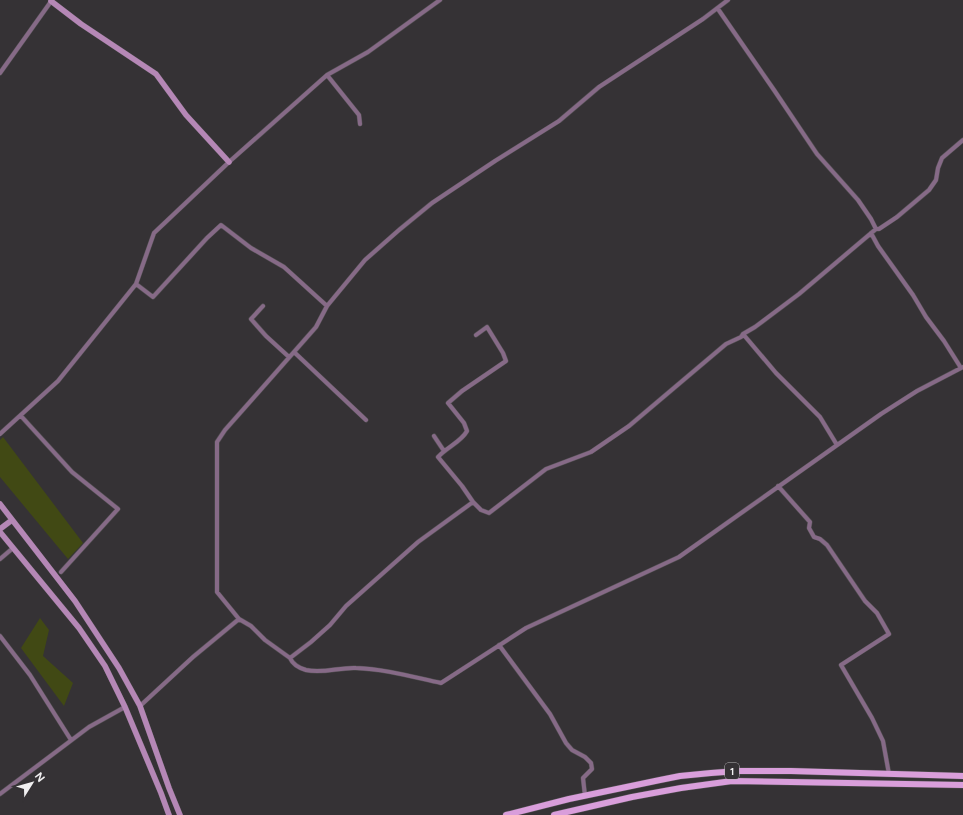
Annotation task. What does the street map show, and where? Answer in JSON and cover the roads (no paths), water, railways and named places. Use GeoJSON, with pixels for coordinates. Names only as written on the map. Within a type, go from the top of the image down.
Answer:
{"type":"FeatureCollection","features":[{"type":"Feature","properties":{"kind":"main road"},"geometry":{"type":"LineString","coordinates":[[51,0],[81,24],[156,74],[186,115],[229,162]]}},
{"type":"Feature","properties":{"kind":"main road"},"geometry":{"type":"LineString","coordinates":[[0,504],[84,614],[119,668],[140,706],[180,815]]}},
{"type":"Feature","properties":{"kind":"main road"},"geometry":{"type":"LineString","coordinates":[[12,520],[0,530],[79,628],[105,666],[125,707],[169,815]]}},
{"type":"Feature","properties":{"kind":"main road","name":"1"},"geometry":{"type":"LineString","coordinates":[[506,815],[585,796],[680,776],[738,771],[963,776]]}},
{"type":"Feature","properties":{"kind":"main road"},"geometry":{"type":"LineString","coordinates":[[909,784],[910,774]]}},
{"type":"Feature","properties":{"kind":"main road"},"geometry":{"type":"LineString","coordinates":[[660,780],[661,792]]}},
{"type":"Feature","properties":{"kind":"main road","name":"1"},"geometry":{"type":"LineString","coordinates":[[554,815],[625,798],[732,781],[963,786]]}},
{"type":"Feature","properties":{"kind":"main road"},"geometry":{"type":"LineString","coordinates":[[161,793],[169,788]]}},
{"type":"Feature","properties":{"kind":"main road"},"geometry":{"type":"LineString","coordinates":[[569,800],[571,811]]}},
{"type":"Feature","properties":{"kind":"street"},"geometry":{"type":"LineString","coordinates":[[0,73],[51,0]]}},
{"type":"Feature","properties":{"kind":"street"},"geometry":{"type":"LineString","coordinates":[[0,434],[58,381],[136,284],[154,233],[229,162],[327,75],[368,52],[440,0]]}},
{"type":"Feature","properties":{"kind":"street"},"geometry":{"type":"LineString","coordinates":[[728,0],[718,9],[599,87],[559,121],[432,203],[365,260],[327,306],[316,327],[225,430],[217,442],[217,592],[239,619],[251,626],[265,640],[290,658],[293,664],[307,670],[324,671],[355,668],[398,674],[441,684],[526,628],[679,557],[887,410],[917,391],[962,367],[926,317],[910,290],[878,246],[871,233]]}},
{"type":"Feature","properties":{"kind":"street"},"geometry":{"type":"LineString","coordinates":[[718,9],[817,154],[858,200],[876,228]]}},
{"type":"Feature","properties":{"kind":"street"},"geometry":{"type":"LineString","coordinates":[[327,75],[359,115],[360,124]]}},
{"type":"Feature","properties":{"kind":"street"},"geometry":{"type":"LineString","coordinates":[[476,336],[487,327],[503,353],[506,361],[462,391],[448,403],[464,423],[467,431],[464,437],[438,456],[466,490],[473,502],[481,510],[489,512],[546,469],[591,452],[629,426],[726,344],[741,337],[743,334],[755,327],[799,294],[876,228],[880,229],[929,190],[936,180],[938,168],[942,158],[963,140]]}},
{"type":"Feature","properties":{"kind":"street"},"geometry":{"type":"LineString","coordinates":[[136,284],[153,297],[207,238],[221,225],[251,248],[284,267],[327,306]]}},
{"type":"Feature","properties":{"kind":"street"},"geometry":{"type":"LineString","coordinates":[[263,306],[251,319],[266,336],[289,357]]}},
{"type":"Feature","properties":{"kind":"street"},"geometry":{"type":"LineString","coordinates":[[743,334],[776,373],[820,417],[837,445]]}},
{"type":"Feature","properties":{"kind":"street"},"geometry":{"type":"LineString","coordinates":[[294,352],[366,420]]}},
{"type":"Feature","properties":{"kind":"street"},"geometry":{"type":"LineString","coordinates":[[21,416],[72,472],[118,509],[61,572]]}},
{"type":"Feature","properties":{"kind":"street"},"geometry":{"type":"LineString","coordinates":[[434,436],[444,451]]}},
{"type":"Feature","properties":{"kind":"street"},"geometry":{"type":"LineString","coordinates":[[778,486],[810,522],[809,528],[814,537],[820,539],[827,545],[865,600],[877,612],[890,634],[841,665],[872,718],[883,741],[889,774]]}},
{"type":"Feature","properties":{"kind":"street"},"geometry":{"type":"LineString","coordinates":[[290,658],[312,642],[330,625],[346,606],[418,542],[473,502]]}},
{"type":"Feature","properties":{"kind":"street"},"geometry":{"type":"LineString","coordinates":[[0,559],[13,548]]}},
{"type":"Feature","properties":{"kind":"street"},"geometry":{"type":"LineString","coordinates":[[140,706],[193,657],[239,619]]}},
{"type":"Feature","properties":{"kind":"street"},"geometry":{"type":"LineString","coordinates":[[0,636],[30,675],[71,740]]}},
{"type":"Feature","properties":{"kind":"street"},"geometry":{"type":"LineString","coordinates":[[499,645],[550,714],[572,750],[585,757],[590,763],[592,769],[583,778],[585,796]]}},
{"type":"Feature","properties":{"kind":"street"},"geometry":{"type":"LineString","coordinates":[[0,794],[89,727],[125,707]]}}]}
